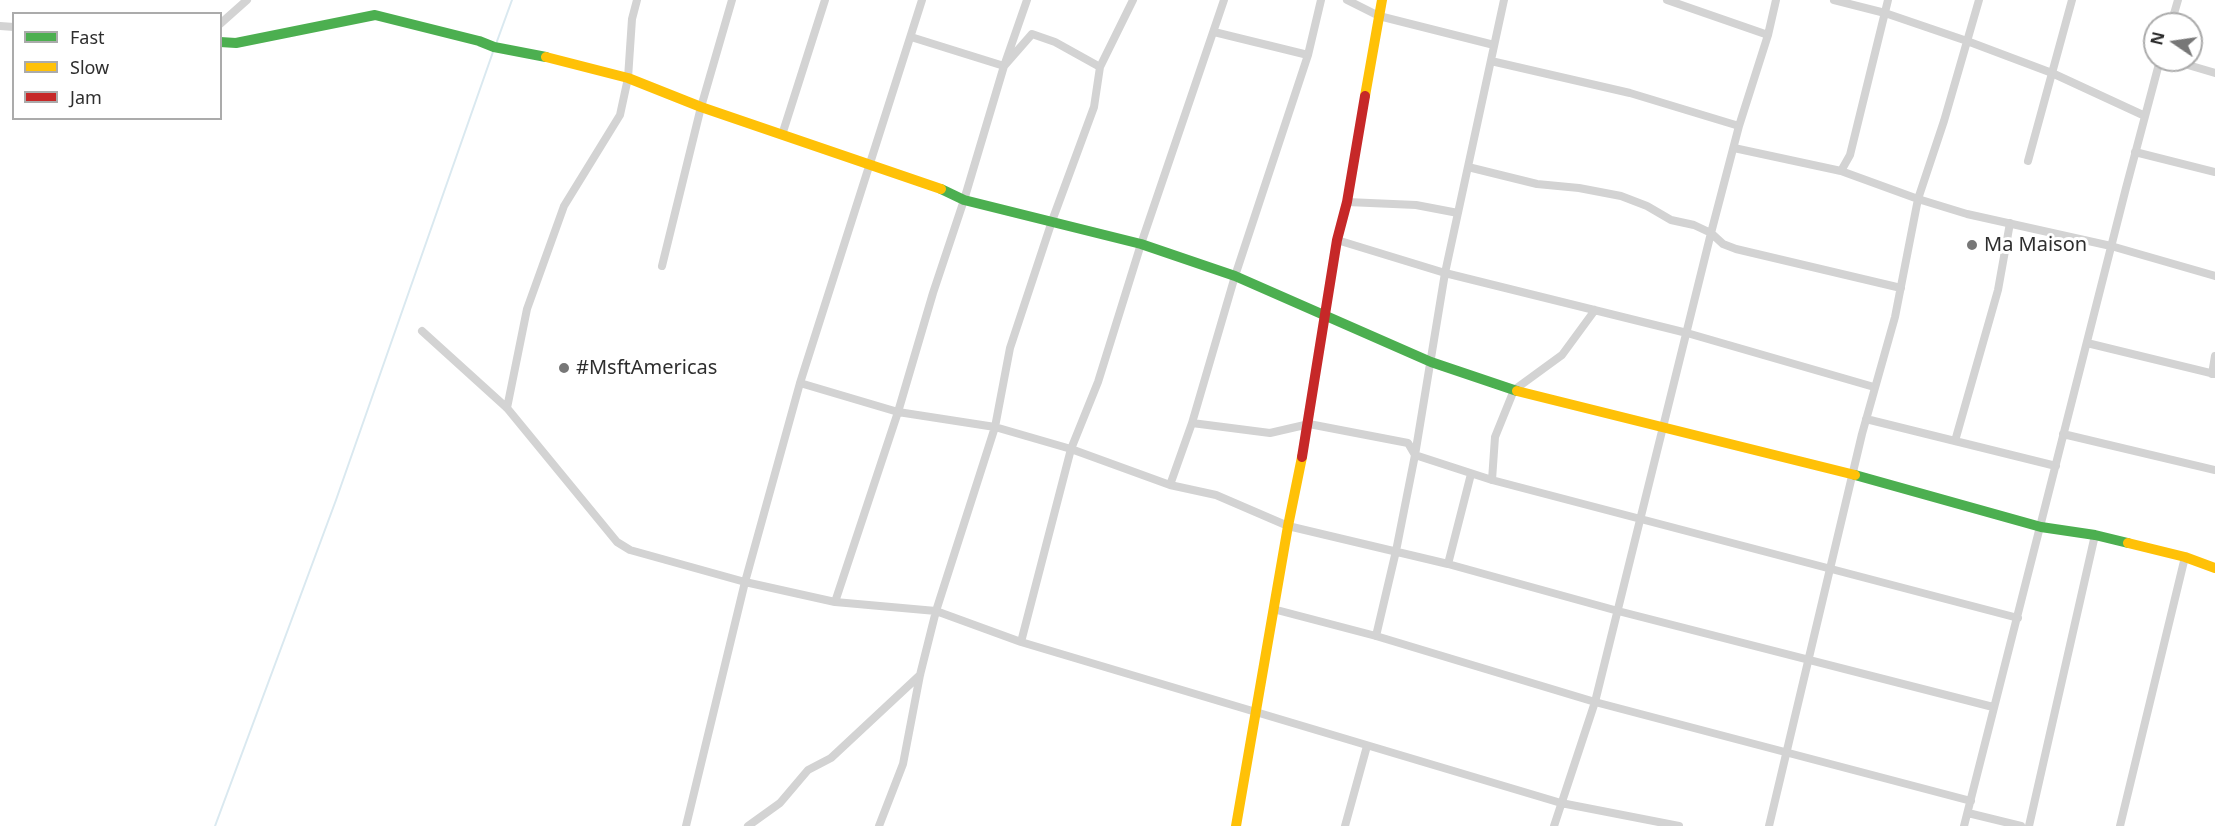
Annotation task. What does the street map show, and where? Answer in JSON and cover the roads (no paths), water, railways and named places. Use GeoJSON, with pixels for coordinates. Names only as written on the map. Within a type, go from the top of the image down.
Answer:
{"type":"FeatureCollection","features":[{"type":"Feature","properties":{"kind":"street"},"geometry":{"type":"LineString","coordinates":[[222,22],[247,0]]}},
{"type":"Feature","properties":{"kind":"street"},"geometry":{"type":"LineString","coordinates":[[507,408],[527,309],[564,206],[620,115],[628,78],[632,19],[637,0]]}},
{"type":"Feature","properties":{"kind":"street"},"geometry":{"type":"LineString","coordinates":[[662,267],[700,107],[732,0]]}},
{"type":"Feature","properties":{"kind":"street"},"geometry":{"type":"LineString","coordinates":[[782,135],[825,0]]}},
{"type":"Feature","properties":{"kind":"street"},"geometry":{"type":"LineString","coordinates":[[686,826],[745,582],[800,383],[922,0]]}},
{"type":"Feature","properties":{"kind":"street"},"geometry":{"type":"LineString","coordinates":[[835,602],[898,412],[1004,66],[1027,0]]}},
{"type":"Feature","properties":{"kind":"street"},"geometry":{"type":"LineString","coordinates":[[879,826],[903,764],[920,675],[936,611],[995,427],[1010,348],[1052,221],[1094,107],[1101,67],[1132,0]]}},
{"type":"Feature","properties":{"kind":"street"},"geometry":{"type":"LineString","coordinates":[[1021,642],[1071,449],[1098,382],[1141,244],[1224,0]]}},
{"type":"Feature","properties":{"kind":"street"},"geometry":{"type":"LineString","coordinates":[[1170,485],[1192,423],[1235,276],[1308,55],[1321,0]]}},
{"type":"Feature","properties":{"kind":"street"},"geometry":{"type":"LineString","coordinates":[[1347,0],[1379,15],[1494,45]]}},
{"type":"Feature","properties":{"kind":"street"},"geometry":{"type":"LineString","coordinates":[[1236,826],[1288,526],[1309,424],[1337,240],[1347,202],[1382,0]]}},
{"type":"Feature","properties":{"kind":"street"},"geometry":{"type":"LineString","coordinates":[[1376,636],[1415,455],[1445,273],[1504,0]]}},
{"type":"Feature","properties":{"kind":"street"},"geometry":{"type":"LineString","coordinates":[[1667,0],[1767,35]]}},
{"type":"Feature","properties":{"kind":"street"},"geometry":{"type":"LineString","coordinates":[[1554,826],[1595,702],[1711,233],[1776,0]]}},
{"type":"Feature","properties":{"kind":"street"},"geometry":{"type":"LineString","coordinates":[[1834,0],[1885,13],[1967,41],[2052,73],[2145,116]]}},
{"type":"Feature","properties":{"kind":"street"},"geometry":{"type":"LineString","coordinates":[[1841,171],[1850,155],[1888,0]]}},
{"type":"Feature","properties":{"kind":"street"},"geometry":{"type":"LineString","coordinates":[[1769,826],[1866,419],[1895,317],[1918,199],[1979,0]]}},
{"type":"Feature","properties":{"kind":"street"},"geometry":{"type":"LineString","coordinates":[[2028,161],[2072,0]]}},
{"type":"Feature","properties":{"kind":"street"},"geometry":{"type":"LineString","coordinates":[[222,42],[236,44],[375,15],[479,41],[494,47],[523,51],[628,78],[700,107],[948,191],[964,200],[1141,244],[1235,276],[1431,362],[1514,390],[1853,475],[2041,527],[2095,535],[2185,557],[2215,568]]}},
{"type":"Feature","properties":{"kind":"street"},"geometry":{"type":"LineString","coordinates":[[1214,32],[1308,55]]}},
{"type":"Feature","properties":{"kind":"street"},"geometry":{"type":"LineString","coordinates":[[1004,66],[1032,34],[1054,42],[1101,67]]}},
{"type":"Feature","properties":{"kind":"street"},"geometry":{"type":"LineString","coordinates":[[911,37],[1004,66]]}},
{"type":"Feature","properties":{"kind":"street"},"geometry":{"type":"LineString","coordinates":[[1491,61],[1630,93],[1739,126]]}},
{"type":"Feature","properties":{"kind":"street"},"geometry":{"type":"LineString","coordinates":[[1964,826],[2157,72]]}},
{"type":"Feature","properties":{"kind":"street"},"geometry":{"type":"LineString","coordinates":[[1734,148],[1841,171],[1967,214],[2111,246],[2215,276]]}},
{"type":"Feature","properties":{"kind":"street"},"geometry":{"type":"LineString","coordinates":[[2135,152],[2215,172]]}},
{"type":"Feature","properties":{"kind":"street"},"geometry":{"type":"LineString","coordinates":[[1468,167],[1537,184],[1579,188],[1622,196],[1647,206],[1671,220],[1694,225],[1711,233],[1723,244],[1736,249],[1901,288]]}},
{"type":"Feature","properties":{"kind":"street"},"geometry":{"type":"LineString","coordinates":[[1347,202],[1416,205],[1458,213]]}},
{"type":"Feature","properties":{"kind":"street"},"geometry":{"type":"LineString","coordinates":[[1955,441],[1998,290],[2010,223]]}},
{"type":"Feature","properties":{"kind":"street"},"geometry":{"type":"LineString","coordinates":[[1337,240],[1445,273],[1687,333],[1874,387]]}},
{"type":"Feature","properties":{"kind":"street"},"geometry":{"type":"LineString","coordinates":[[1492,480],[1495,436],[1514,390],[1562,355],[1595,310]]}},
{"type":"Feature","properties":{"kind":"street"},"geometry":{"type":"LineString","coordinates":[[422,332],[507,408],[623,547],[745,582],[835,602],[936,611],[1021,642],[1367,746],[1561,802],[1679,826]]}},
{"type":"Feature","properties":{"kind":"street"},"geometry":{"type":"LineString","coordinates":[[2087,342],[2213,374],[2215,356]]}},
{"type":"Feature","properties":{"kind":"street"},"geometry":{"type":"LineString","coordinates":[[800,383],[898,412],[995,427],[1071,449],[1170,485],[1216,495],[1288,526],[1396,550],[1618,611],[1993,707]]}},
{"type":"Feature","properties":{"kind":"street"},"geometry":{"type":"LineString","coordinates":[[1866,419],[2056,466]]}},
{"type":"Feature","properties":{"kind":"street"},"geometry":{"type":"LineString","coordinates":[[1192,423],[1270,433],[1309,424],[1408,443],[1415,455],[1471,474],[2018,618]]}},
{"type":"Feature","properties":{"kind":"street"},"geometry":{"type":"LineString","coordinates":[[2063,434],[2215,470]]}},
{"type":"Feature","properties":{"kind":"street"},"geometry":{"type":"LineString","coordinates":[[1448,564],[1471,474]]}},
{"type":"Feature","properties":{"kind":"street"},"geometry":{"type":"LineString","coordinates":[[2029,826],[2095,535]]}},
{"type":"Feature","properties":{"kind":"street"},"geometry":{"type":"LineString","coordinates":[[2120,826],[2185,557]]}},
{"type":"Feature","properties":{"kind":"street"},"geometry":{"type":"LineString","coordinates":[[1274,609],[1376,636],[1595,702],[1971,801]]}},
{"type":"Feature","properties":{"kind":"street"},"geometry":{"type":"LineString","coordinates":[[748,826],[780,802],[808,770],[831,758],[920,675]]}},
{"type":"Feature","properties":{"kind":"street"},"geometry":{"type":"LineString","coordinates":[[1345,826],[1367,746]]}},
{"type":"Feature","properties":{"kind":"street"},"geometry":{"type":"LineString","coordinates":[[1968,813],[2021,826]]}},
{"type":"Feature","properties":{"kind":"waterway"},"geometry":{"type":"LineString","coordinates":[[496,44],[512,0]]}},
{"type":"Feature","properties":{"kind":"waterway"},"geometry":{"type":"LineString","coordinates":[[215,826],[336,500],[494,49]]}},
{"type":"Feature","properties":{"kind":"place","name":"Ma Maison"},"geometry":{"type":"Point","coordinates":[1972,245]}},
{"type":"Feature","properties":{"kind":"place","name":"#MsftAmericas"},"geometry":{"type":"Point","coordinates":[564,368]}}]}
